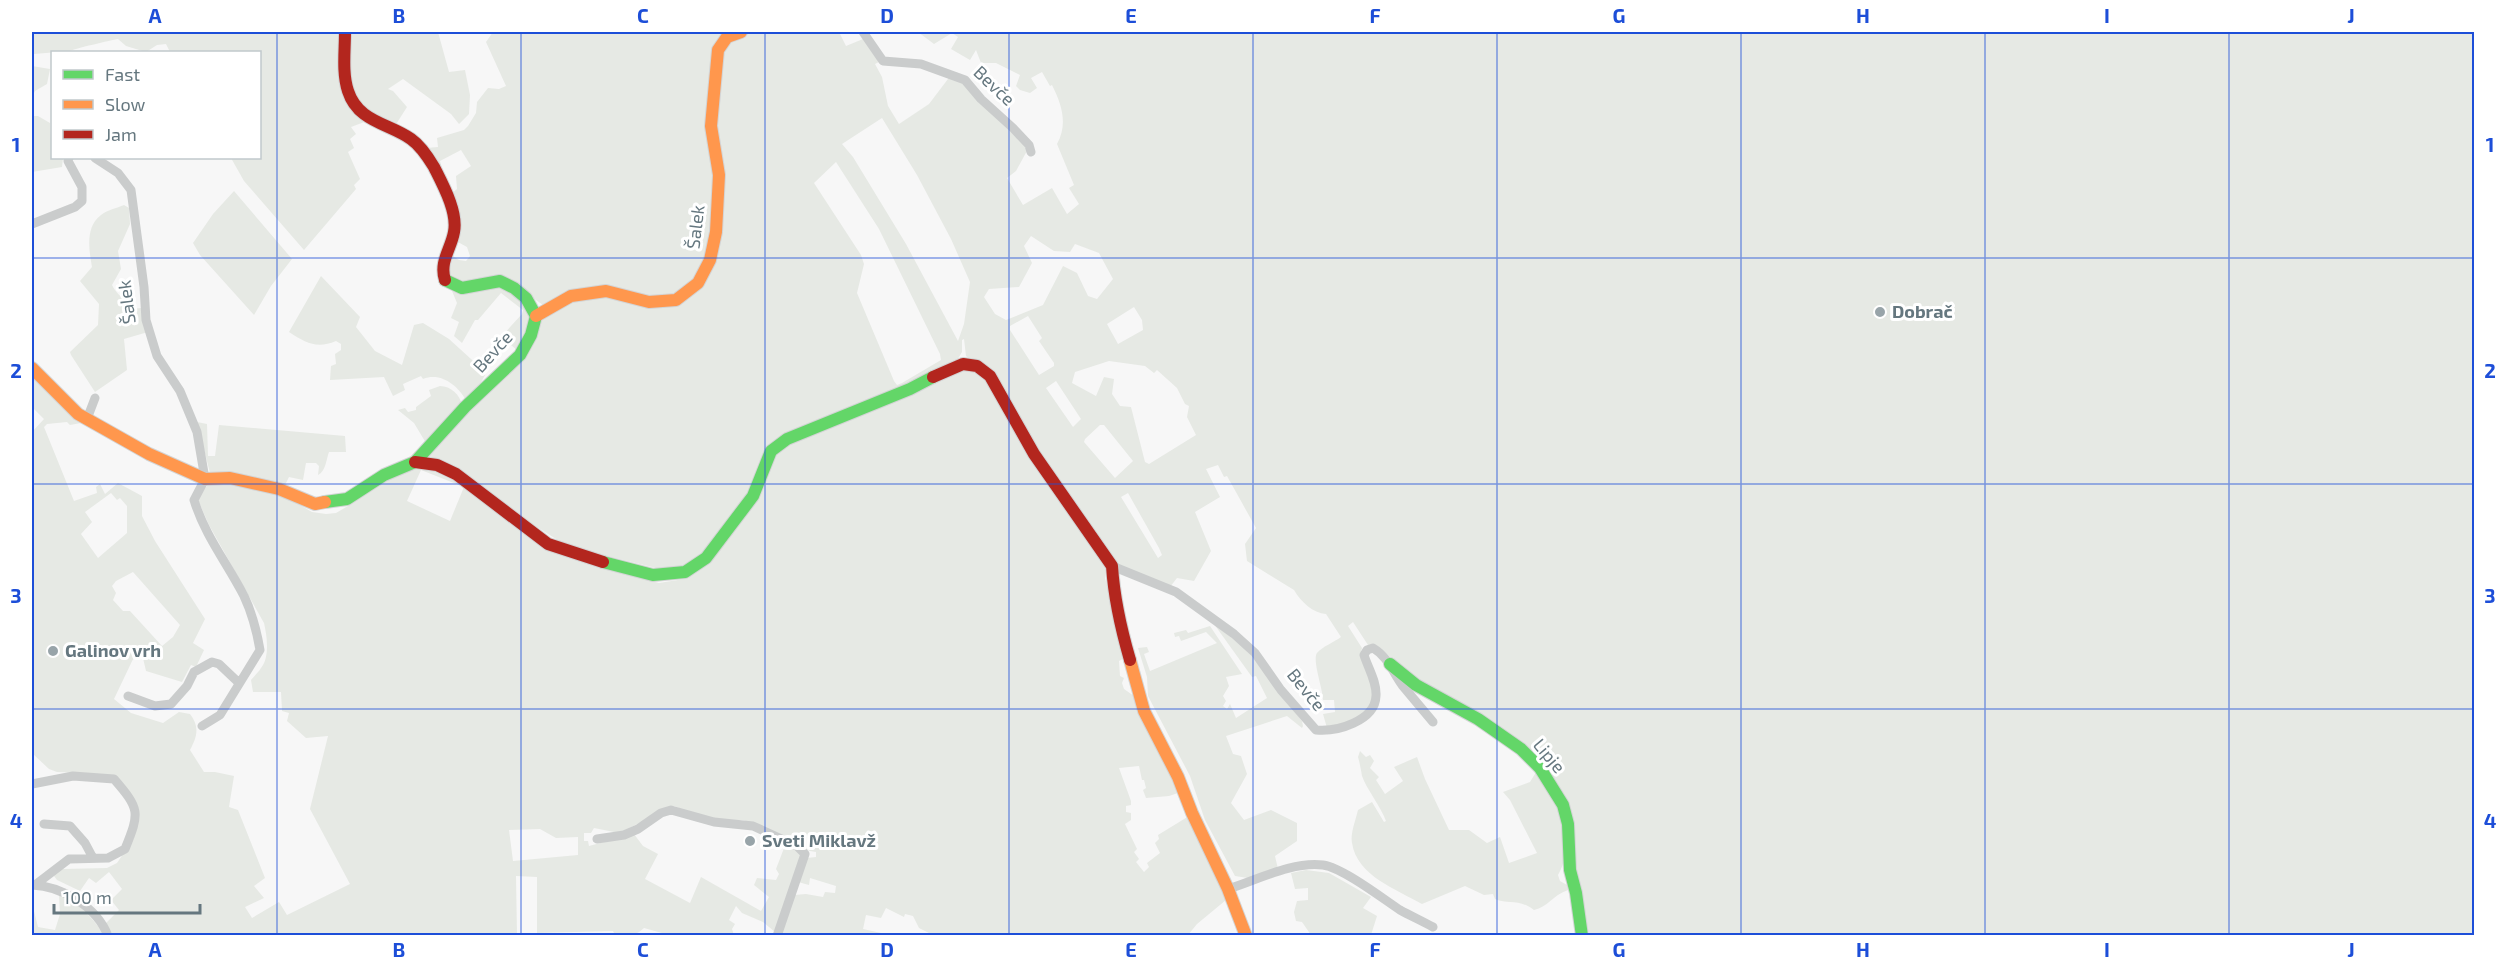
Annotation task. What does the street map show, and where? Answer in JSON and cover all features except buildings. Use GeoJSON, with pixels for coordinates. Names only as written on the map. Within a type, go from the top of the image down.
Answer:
{"type":"FeatureCollection","features":[{"type":"Feature","properties":{"kind":"street"},"geometry":{"type":"LineString","coordinates":[[345,32],[348,89],[357,108],[380,126],[409,138],[420,147],[426,153],[446,192],[454,232],[442,267],[445,280],[462,288],[500,281],[526,298],[536,316]]}},
{"type":"Feature","properties":{"kind":"street","name":"Šalek"},"geometry":{"type":"LineString","coordinates":[[536,316],[571,296],[606,291],[649,303],[676,300],[698,283],[710,260],[716,232],[719,175],[711,126],[718,50],[725,34],[741,32]]}},
{"type":"Feature","properties":{"kind":"street","name":"Bevče"},"geometry":{"type":"LineString","coordinates":[[863,32],[883,61],[921,64],[965,80],[1029,146],[1031,152]]}},
{"type":"Feature","properties":{"kind":"street"},"geometry":{"type":"LineString","coordinates":[[32,225],[75,207],[82,201],[82,187],[69,159]]}},
{"type":"Feature","properties":{"kind":"street","name":"Šalek"},"geometry":{"type":"LineString","coordinates":[[97,159],[118,173],[131,190],[146,320],[157,356],[180,391],[197,432],[205,479]]}},
{"type":"Feature","properties":{"kind":"street","name":"Bevče"},"geometry":{"type":"LineString","coordinates":[[205,479],[230,478],[279,489],[315,504],[347,499],[384,476],[415,462],[465,407],[520,354],[531,335],[536,316]]}},
{"type":"Feature","properties":{"kind":"street"},"geometry":{"type":"LineString","coordinates":[[415,462],[437,465],[456,474],[548,544],[582,557],[653,574],[686,572],[706,558],[738,518],[753,496],[771,451],[787,439],[845,417],[963,364],[977,366],[990,376],[1034,454],[1112,566],[1113,587],[1120,624],[1144,711],[1178,777],[1192,813],[1228,889],[1246,936]]}},
{"type":"Feature","properties":{"kind":"street"},"geometry":{"type":"LineString","coordinates":[[32,368],[78,414],[149,454],[205,479],[194,500],[201,523],[245,598],[256,629],[260,650],[220,715],[202,726]]}},
{"type":"Feature","properties":{"kind":"street"},"geometry":{"type":"LineString","coordinates":[[87,419],[95,398]]}},
{"type":"Feature","properties":{"kind":"street","name":"Bevče"},"geometry":{"type":"LineString","coordinates":[[1112,566],[1176,592],[1234,633],[1255,653],[1281,690],[1316,730],[1338,731],[1363,717],[1371,709],[1377,698],[1364,655],[1367,650],[1373,648],[1380,652],[1390,664],[1401,683],[1433,722]]}},
{"type":"Feature","properties":{"kind":"street"},"geometry":{"type":"LineString","coordinates":[[128,696],[155,706],[171,704],[187,686],[194,672],[212,662],[219,664],[239,683]]}},
{"type":"Feature","properties":{"kind":"street","name":"Lipje"},"geometry":{"type":"LineString","coordinates":[[1390,664],[1416,685],[1478,719],[1521,749],[1540,768],[1563,805],[1568,824],[1570,870],[1582,936]]}},
{"type":"Feature","properties":{"kind":"street"},"geometry":{"type":"LineString","coordinates":[[32,784],[73,776],[114,779],[133,801],[135,823],[125,849],[108,858],[69,859],[33,885]]}},
{"type":"Feature","properties":{"kind":"street"},"geometry":{"type":"LineString","coordinates":[[597,839],[624,835],[638,829],[661,813],[671,810],[714,822],[753,826],[797,846],[805,854],[777,936]]}},
{"type":"Feature","properties":{"kind":"street"},"geometry":{"type":"LineString","coordinates":[[44,824],[70,826],[85,843],[93,858]]}},
{"type":"Feature","properties":{"kind":"street"},"geometry":{"type":"LineString","coordinates":[[1228,889],[1285,871],[1324,865],[1358,882],[1402,911],[1433,927]]}},
{"type":"Feature","properties":{"kind":"street"},"geometry":{"type":"LineString","coordinates":[[33,885],[73,896],[84,904],[106,930],[108,936]]}},
{"type":"Feature","properties":{"kind":"shaded area"},"geometry":{"type":"Polygon","coordinates":[[[32,32],[343,32],[344,81],[367,121],[351,127],[356,134],[350,139],[354,148],[348,152],[360,179],[354,185],[356,189],[304,250],[244,181],[232,159],[261,159],[261,51],[170,51],[166,44],[143,51],[126,46],[118,39],[70,51],[32,53],[32,32]]]}},
{"type":"Feature","properties":{"kind":"shaded area"},"geometry":{"type":"Polygon","coordinates":[[[347,32],[438,32],[449,72],[465,70],[470,95],[469,114],[459,124],[451,114],[403,79],[388,89],[393,91],[407,107],[393,129],[362,112],[349,89],[347,32]]]}},
{"type":"Feature","properties":{"kind":"shaded area"},"geometry":{"type":"Polygon","coordinates":[[[493,32],[720,32],[722,40],[749,32],[839,32],[846,46],[863,39],[879,62],[875,64],[882,77],[888,106],[899,124],[929,104],[951,75],[963,82],[1028,149],[1016,171],[1007,178],[1023,205],[1052,188],[1067,214],[1079,204],[1069,188],[1074,185],[1057,144],[1063,122],[1061,107],[1052,85],[1050,86],[1042,72],[1031,78],[1037,88],[1030,93],[1020,90],[1016,86],[1020,75],[996,63],[981,63],[976,50],[970,60],[951,49],[958,37],[952,33],[934,44],[918,32],[2474,32],[2474,935],[1589,935],[1576,868],[1550,775],[1398,668],[1382,650],[1368,645],[1353,622],[1348,626],[1362,648],[1361,652],[1372,693],[1371,702],[1367,710],[1359,716],[1327,728],[1323,714],[1335,712],[1334,700],[1323,700],[1316,657],[1322,649],[1341,637],[1326,614],[1312,609],[1300,599],[1294,590],[1247,561],[1245,544],[1256,528],[1227,476],[1224,477],[1218,465],[1206,469],[1220,497],[1195,512],[1211,551],[1194,581],[1177,578],[1170,587],[1119,566],[1063,493],[996,380],[966,356],[964,339],[962,340],[962,352],[956,362],[765,451],[759,464],[756,483],[705,553],[681,570],[660,569],[567,546],[427,457],[534,337],[544,314],[543,305],[512,283],[466,285],[445,273],[450,254],[459,260],[466,261],[470,256],[467,247],[456,241],[450,195],[457,189],[456,176],[471,166],[461,150],[440,161],[445,179],[426,148],[438,147],[437,138],[464,130],[476,113],[477,102],[488,88],[499,89],[506,86],[486,42],[493,32]],[[882,118],[842,144],[853,157],[906,244],[958,341],[964,324],[970,282],[951,239],[917,175],[882,118]],[[836,162],[814,183],[861,255],[864,264],[857,293],[897,385],[941,360],[940,354],[879,229],[836,162]],[[1031,236],[1024,246],[1032,263],[1019,287],[989,289],[984,297],[995,314],[1006,320],[1043,305],[1063,266],[1077,273],[1088,296],[1097,299],[1113,279],[1099,253],[1075,244],[1070,252],[1054,251],[1031,236]],[[1134,307],[1107,324],[1118,344],[1143,330],[1142,320],[1134,307]],[[1028,316],[1010,326],[1010,330],[1039,375],[1054,366],[1039,341],[1042,338],[1028,316]],[[1109,361],[1075,372],[1072,383],[1096,396],[1104,377],[1114,379],[1112,394],[1120,406],[1131,407],[1145,462],[1149,464],[1196,435],[1187,417],[1189,406],[1185,404],[1177,388],[1157,370],[1154,373],[1145,366],[1109,361]],[[1056,381],[1046,388],[1073,427],[1081,419],[1056,381]],[[1100,425],[1084,442],[1115,478],[1133,461],[1104,425],[1100,425]],[[1128,493],[1121,497],[1158,558],[1162,555],[1128,493]]]}},
{"type":"Feature","properties":{"kind":"shaded area"},"geometry":{"type":"Polygon","coordinates":[[[32,66],[50,69],[47,84],[35,91],[32,97],[32,66]]]}},
{"type":"Feature","properties":{"kind":"shaded area"},"geometry":{"type":"Polygon","coordinates":[[[32,116],[38,116],[50,123],[51,159],[63,159],[62,167],[32,172],[32,116]]]}},
{"type":"Feature","properties":{"kind":"shaded area"},"geometry":{"type":"Polygon","coordinates":[[[234,191],[292,259],[271,286],[254,315],[200,255],[193,243],[213,214],[234,191]]]}},
{"type":"Feature","properties":{"kind":"shaded area"},"geometry":{"type":"Polygon","coordinates":[[[124,205],[129,208],[130,224],[118,251],[121,269],[112,285],[132,309],[141,308],[148,332],[124,339],[127,370],[95,392],[70,352],[98,325],[99,304],[80,281],[92,267],[89,239],[92,226],[103,213],[124,205]]]}},
{"type":"Feature","properties":{"kind":"shaded area"},"geometry":{"type":"Polygon","coordinates":[[[321,276],[360,317],[356,327],[375,351],[402,365],[414,325],[423,323],[449,339],[482,369],[485,375],[478,388],[466,400],[448,381],[436,377],[423,379],[421,376],[403,384],[405,390],[393,396],[384,377],[330,380],[331,366],[336,364],[335,354],[341,350],[341,344],[336,341],[323,345],[312,344],[289,332],[321,276]]]}},
{"type":"Feature","properties":{"kind":"shaded area"},"geometry":{"type":"Polygon","coordinates":[[[497,284],[515,293],[533,317],[517,350],[501,337],[523,310],[501,293],[478,320],[475,320],[462,343],[454,336],[459,322],[451,318],[457,303],[452,291],[459,292],[497,284]]]}},
{"type":"Feature","properties":{"kind":"shaded area"},"geometry":{"type":"Polygon","coordinates":[[[969,369],[982,374],[1106,564],[1105,578],[1126,657],[1119,661],[1120,676],[1124,678],[1122,683],[1124,689],[1134,696],[1141,718],[1144,718],[1158,752],[1172,772],[1181,792],[1169,796],[1146,798],[1143,790],[1146,788],[1139,766],[1119,768],[1131,801],[1131,805],[1126,806],[1126,812],[1131,813],[1131,820],[1125,824],[1137,849],[1134,852],[1139,859],[1136,862],[1144,872],[1149,867],[1147,863],[1160,853],[1155,843],[1159,839],[1158,835],[1189,816],[1226,900],[1197,924],[1188,935],[933,935],[919,928],[913,916],[905,914],[904,917],[886,908],[881,918],[866,915],[863,929],[890,935],[780,935],[794,895],[806,894],[823,897],[825,892],[835,893],[836,886],[810,878],[809,885],[798,882],[807,858],[816,857],[816,852],[754,823],[742,820],[710,820],[674,806],[619,833],[594,828],[591,833],[584,833],[584,841],[588,841],[589,846],[634,834],[643,846],[658,854],[645,879],[690,903],[701,877],[761,911],[769,897],[754,885],[757,878],[776,880],[779,874],[776,869],[786,843],[798,850],[801,858],[775,932],[763,922],[742,913],[736,906],[729,920],[735,924],[732,929],[734,935],[669,935],[644,928],[637,933],[627,935],[615,935],[613,931],[537,933],[537,877],[516,876],[517,935],[113,935],[105,924],[119,910],[111,900],[122,889],[109,872],[96,883],[89,878],[80,891],[57,880],[54,876],[57,871],[63,869],[107,868],[117,863],[134,838],[130,803],[112,783],[89,773],[57,772],[49,769],[32,753],[32,432],[44,419],[32,407],[32,373],[81,423],[47,424],[44,427],[74,501],[97,493],[96,487],[100,484],[105,494],[118,483],[142,496],[142,516],[155,541],[205,619],[193,643],[204,650],[196,667],[191,665],[182,682],[146,671],[143,658],[134,657],[114,699],[131,713],[163,723],[179,712],[190,714],[195,723],[196,732],[190,750],[204,772],[234,776],[229,807],[238,810],[265,878],[254,886],[264,898],[245,907],[252,918],[279,902],[287,915],[350,884],[310,809],[328,736],[306,738],[287,721],[289,713],[282,711],[281,692],[253,692],[251,680],[264,663],[267,652],[264,623],[209,525],[198,500],[204,488],[215,481],[276,491],[312,512],[326,514],[336,513],[348,506],[384,479],[421,466],[442,470],[511,521],[616,571],[659,583],[684,579],[707,562],[762,491],[777,450],[932,380],[969,369]],[[421,470],[407,501],[450,521],[464,487],[421,470]],[[111,493],[85,512],[92,522],[81,534],[98,558],[127,533],[127,506],[111,493]],[[133,572],[116,581],[112,586],[116,593],[113,600],[123,611],[130,611],[162,646],[173,637],[180,625],[133,572]],[[540,829],[509,830],[513,861],[578,855],[578,837],[556,838],[540,829]]]}},
{"type":"Feature","properties":{"kind":"shaded area"},"geometry":{"type":"Polygon","coordinates":[[[440,386],[454,392],[462,405],[426,443],[414,423],[398,410],[405,408],[408,412],[416,410],[416,407],[431,396],[429,390],[440,386]]]}},
{"type":"Feature","properties":{"kind":"shaded area"},"geometry":{"type":"Polygon","coordinates":[[[197,422],[207,424],[208,456],[215,456],[219,425],[345,436],[346,452],[329,452],[324,468],[318,475],[319,466],[316,463],[306,463],[303,480],[289,477],[284,487],[210,473],[197,422]]]}},
{"type":"Feature","properties":{"kind":"shaded area"},"geometry":{"type":"Polygon","coordinates":[[[1214,624],[1247,650],[1302,721],[1303,726],[1302,728],[1287,716],[1226,736],[1233,754],[1241,756],[1247,774],[1231,803],[1244,820],[1271,810],[1297,823],[1297,841],[1275,856],[1278,869],[1248,878],[1235,876],[1205,820],[1190,776],[1148,696],[1147,677],[1138,648],[1147,647],[1149,652],[1144,654],[1150,671],[1217,643],[1206,632],[1181,641],[1179,636],[1175,637],[1174,633],[1186,630],[1188,633],[1210,626],[1242,674],[1226,677],[1229,686],[1223,696],[1226,701],[1223,706],[1227,709],[1230,704],[1236,718],[1267,698],[1256,676],[1252,677],[1214,624]]]}},
{"type":"Feature","properties":{"kind":"shaded area"},"geometry":{"type":"Polygon","coordinates":[[[1360,751],[1366,757],[1370,755],[1374,761],[1370,768],[1379,777],[1376,780],[1385,794],[1403,781],[1394,767],[1417,757],[1449,830],[1469,830],[1487,843],[1500,837],[1509,863],[1537,853],[1510,800],[1503,792],[1530,782],[1538,769],[1563,820],[1566,847],[1564,861],[1558,875],[1560,881],[1567,885],[1568,890],[1534,910],[1523,904],[1495,899],[1493,894],[1484,895],[1465,886],[1422,904],[1379,880],[1361,864],[1352,843],[1352,831],[1358,810],[1372,802],[1384,822],[1386,821],[1362,776],[1358,757],[1360,751]]]}},
{"type":"Feature","properties":{"kind":"shaded area"},"geometry":{"type":"Polygon","coordinates":[[[1306,870],[1329,873],[1371,897],[1363,908],[1377,916],[1371,935],[1311,935],[1302,922],[1296,921],[1294,912],[1297,901],[1308,900],[1308,888],[1295,889],[1291,873],[1306,870]]]}},
{"type":"Feature","properties":{"kind":"shaded area"},"geometry":{"type":"Polygon","coordinates":[[[59,894],[79,906],[105,935],[32,935],[32,903],[38,927],[55,930],[60,914],[59,894]]]}},
{"type":"Feature","properties":{"kind":"traffic: fast"},"geometry":{"type":"LineString","coordinates":[[325,502],[347,499],[384,475],[415,462],[465,407],[520,355],[531,335],[536,316],[526,298],[514,288],[500,281],[462,288],[445,280]]}},
{"type":"Feature","properties":{"kind":"traffic: fast"},"geometry":{"type":"LineString","coordinates":[[603,562],[653,575],[685,572],[706,558],[753,496],[771,451],[787,439],[910,389],[933,377]]}},
{"type":"Feature","properties":{"kind":"traffic: fast"},"geometry":{"type":"LineString","coordinates":[[1390,664],[1416,685],[1478,719],[1521,749],[1540,768],[1563,805],[1568,824],[1570,870],[1582,936]]}},
{"type":"Feature","properties":{"kind":"traffic: slow"},"geometry":{"type":"LineString","coordinates":[[536,316],[571,296],[606,291],[649,302],[676,300],[698,283],[710,260],[716,232],[719,175],[711,126],[718,50],[727,37],[741,32]]}},
{"type":"Feature","properties":{"kind":"traffic: slow"},"geometry":{"type":"LineString","coordinates":[[32,368],[78,414],[149,454],[205,479],[230,478],[279,489],[315,504],[325,502]]}},
{"type":"Feature","properties":{"kind":"traffic: slow"},"geometry":{"type":"LineString","coordinates":[[1130,660],[1144,711],[1178,777],[1192,813],[1228,889],[1246,936]]}},
{"type":"Feature","properties":{"kind":"traffic: jam"},"geometry":{"type":"LineString","coordinates":[[345,32],[345,77],[353,101],[366,116],[411,139],[418,145],[434,167],[449,199],[455,224],[453,238],[444,261],[445,280]]}},
{"type":"Feature","properties":{"kind":"traffic: jam"},"geometry":{"type":"LineString","coordinates":[[933,377],[963,364],[977,366],[990,376],[1034,454],[1112,566],[1118,613],[1130,660]]}},
{"type":"Feature","properties":{"kind":"traffic: jam"},"geometry":{"type":"LineString","coordinates":[[415,462],[437,465],[456,474],[548,544],[603,562]]}},
{"type":"Feature","properties":{"kind":"place","name":"Dobrač"},"geometry":{"type":"Point","coordinates":[1880,312]}},
{"type":"Feature","properties":{"kind":"place","name":"Galinov vrh"},"geometry":{"type":"Point","coordinates":[53,651]}},
{"type":"Feature","properties":{"kind":"place","name":"Sveti Miklavž"},"geometry":{"type":"Point","coordinates":[750,841]}}]}
